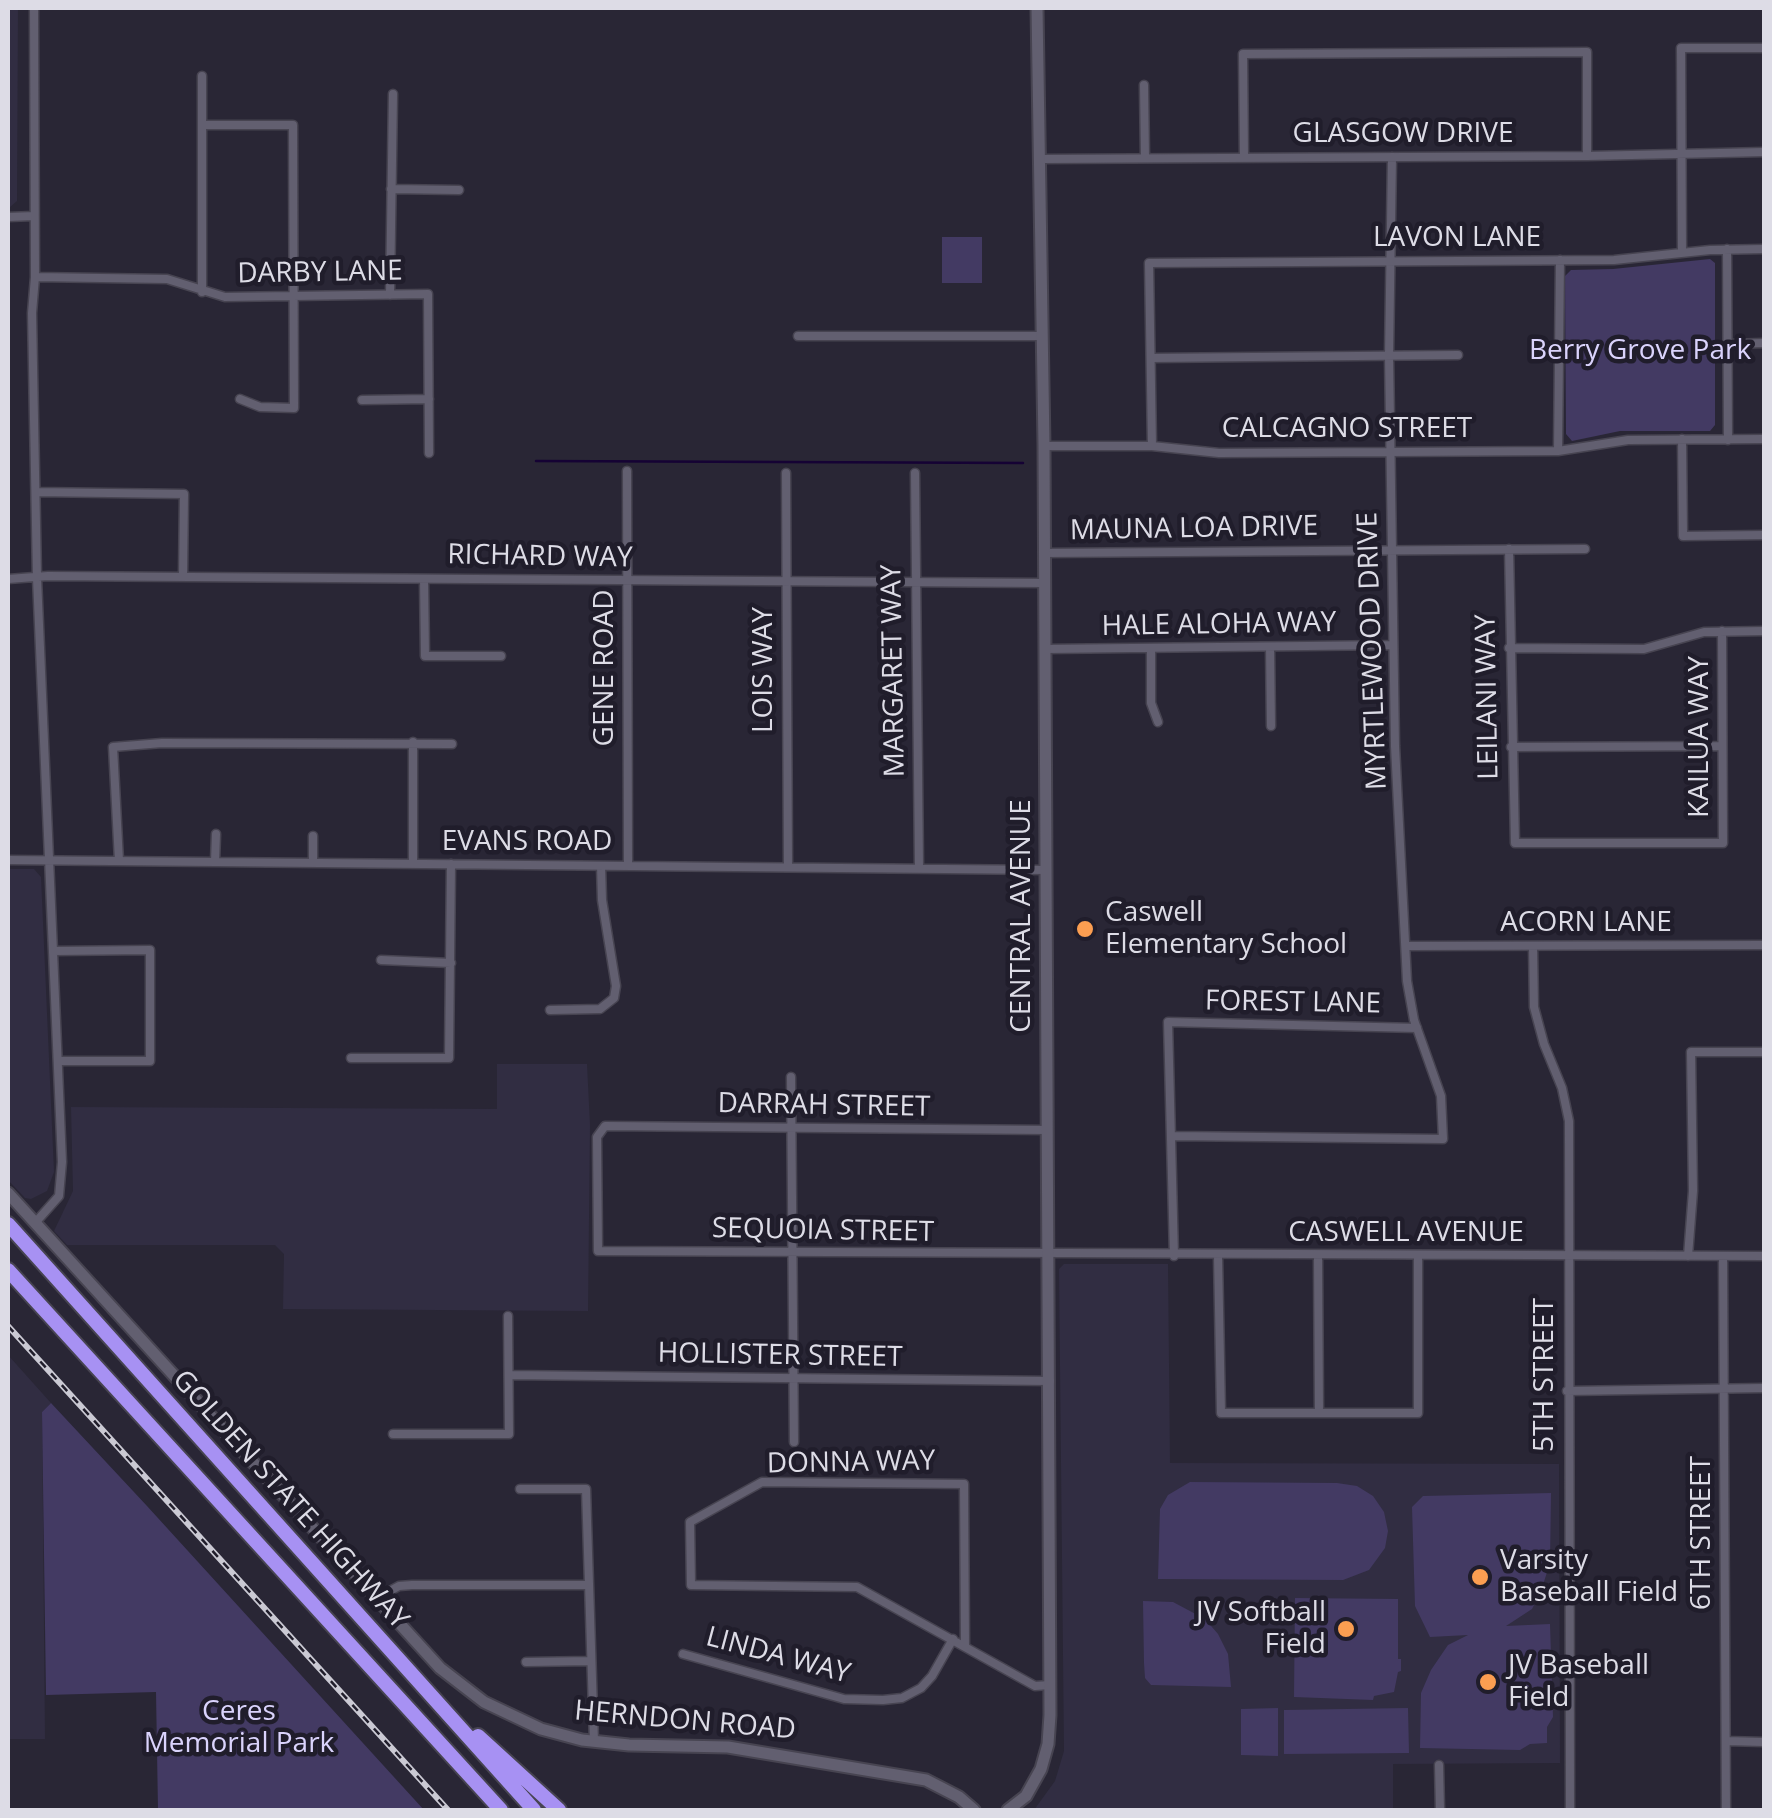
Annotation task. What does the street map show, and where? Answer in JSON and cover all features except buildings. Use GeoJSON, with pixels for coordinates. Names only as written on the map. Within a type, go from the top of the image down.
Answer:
{"type":"FeatureCollection","features":[{"type":"Feature","properties":{"kind":"highway","name":"GOLDEN STATE HIGHWAY"},"geometry":{"type":"LineString","coordinates":[[8,1224],[534,1810]]}},
{"type":"Feature","properties":{"kind":"highway","name":"GOLDEN STATE HIGHWAY"},"geometry":{"type":"LineString","coordinates":[[8,1270],[501,1810]]}},
{"type":"Feature","properties":{"kind":"highway"},"geometry":{"type":"LineString","coordinates":[[422,1685],[559,1810]]}},
{"type":"Feature","properties":{"kind":"street"},"geometry":{"type":"LineString","coordinates":[[34,8],[32,330],[37,578],[62,1184],[55,1202],[35,1223]]}},
{"type":"Feature","properties":{"kind":"street","name":"CENTRAL AVENUE"},"geometry":{"type":"LineString","coordinates":[[1008,1810],[1026,1796],[1046,1754],[1050,1685],[1044,446],[1037,8]]}},
{"type":"Feature","properties":{"kind":"street"},"geometry":{"type":"LineString","coordinates":[[1682,253],[1681,48],[1764,48]]}},
{"type":"Feature","properties":{"kind":"street"},"geometry":{"type":"LineString","coordinates":[[1244,157],[1243,54],[1587,52],[1587,156]]}},
{"type":"Feature","properties":{"kind":"street"},"geometry":{"type":"LineString","coordinates":[[202,76],[202,292]]}},
{"type":"Feature","properties":{"kind":"street"},"geometry":{"type":"LineString","coordinates":[[1144,85],[1145,158]]}},
{"type":"Feature","properties":{"kind":"street"},"geometry":{"type":"LineString","coordinates":[[390,295],[392,94]]}},
{"type":"Feature","properties":{"kind":"street"},"geometry":{"type":"LineString","coordinates":[[202,125],[292,125],[294,408],[260,407],[240,399]]}},
{"type":"Feature","properties":{"kind":"street","name":"GLASGOW DRIVE"},"geometry":{"type":"LineString","coordinates":[[1041,159],[1764,152]]}},
{"type":"Feature","properties":{"kind":"street","name":"MYRTLEWOOD DRIVE"},"geometry":{"type":"LineString","coordinates":[[1173,1136],[1443,1139],[1436,1074],[1417,1028],[1407,982],[1393,646],[1389,356],[1392,156]]}},
{"type":"Feature","properties":{"kind":"street"},"geometry":{"type":"LineString","coordinates":[[391,189],[459,190]]}},
{"type":"Feature","properties":{"kind":"street"},"geometry":{"type":"LineString","coordinates":[[8,217],[34,216]]}},
{"type":"Feature","properties":{"kind":"street"},"geometry":{"type":"LineString","coordinates":[[1727,249],[1728,440],[1764,439]]}},
{"type":"Feature","properties":{"kind":"street","name":"LAVON LANE"},"geometry":{"type":"LineString","coordinates":[[1151,358],[1149,263],[1653,258],[1764,249]]}},
{"type":"Feature","properties":{"kind":"street"},"geometry":{"type":"LineString","coordinates":[[1558,450],[1560,260]]}},
{"type":"Feature","properties":{"kind":"street","name":"DARBY LANE"},"geometry":{"type":"LineString","coordinates":[[35,277],[168,279],[225,297],[428,294],[429,399]]}},
{"type":"Feature","properties":{"kind":"street"},"geometry":{"type":"LineString","coordinates":[[798,336],[1043,336]]}},
{"type":"Feature","properties":{"kind":"street"},"geometry":{"type":"LineString","coordinates":[[1728,344],[1764,343]]}},
{"type":"Feature","properties":{"kind":"street"},"geometry":{"type":"LineString","coordinates":[[1152,446],[1151,358],[1458,356]]}},
{"type":"Feature","properties":{"kind":"street"},"geometry":{"type":"LineString","coordinates":[[362,400],[429,399],[430,453]]}},
{"type":"Feature","properties":{"kind":"street"},"geometry":{"type":"LineString","coordinates":[[1682,439],[1683,536],[1764,535]]}},
{"type":"Feature","properties":{"kind":"street","name":"CALCAGNO STREET"},"geometry":{"type":"LineString","coordinates":[[1044,446],[1152,446],[1220,453],[1390,452],[1558,450],[1611,442],[1728,440]]}},
{"type":"Feature","properties":{"kind":"street","name":"GENE ROAD"},"geometry":{"type":"LineString","coordinates":[[627,471],[628,866]]}},
{"type":"Feature","properties":{"kind":"street","name":"LOIS WAY"},"geometry":{"type":"LineString","coordinates":[[786,472],[788,866]]}},
{"type":"Feature","properties":{"kind":"street","name":"MARGARET WAY"},"geometry":{"type":"LineString","coordinates":[[914,472],[919,868]]}},
{"type":"Feature","properties":{"kind":"street"},"geometry":{"type":"LineString","coordinates":[[36,492],[184,494],[183,577]]}},
{"type":"Feature","properties":{"kind":"street","name":"MAUNA LOA DRIVE"},"geometry":{"type":"LineString","coordinates":[[1043,553],[1585,549]]}},
{"type":"Feature","properties":{"kind":"street","name":"LEILANI WAY"},"geometry":{"type":"LineString","coordinates":[[1508,550],[1514,843]]}},
{"type":"Feature","properties":{"kind":"street","name":"RICHARD WAY"},"geometry":{"type":"LineString","coordinates":[[8,579],[1043,584]]}},
{"type":"Feature","properties":{"kind":"street"},"geometry":{"type":"LineString","coordinates":[[424,579],[425,656],[502,656]]}},
{"type":"Feature","properties":{"kind":"street"},"geometry":{"type":"LineString","coordinates":[[1509,648],[1644,649],[1704,632],[1764,630]]}},
{"type":"Feature","properties":{"kind":"street","name":"KAILUA WAY"},"geometry":{"type":"LineString","coordinates":[[1514,843],[1722,843],[1722,631]]}},
{"type":"Feature","properties":{"kind":"street","name":"HALE ALOHA WAY"},"geometry":{"type":"LineString","coordinates":[[1045,649],[1393,646]]}},
{"type":"Feature","properties":{"kind":"street"},"geometry":{"type":"LineString","coordinates":[[1270,647],[1271,726]]}},
{"type":"Feature","properties":{"kind":"street"},"geometry":{"type":"LineString","coordinates":[[1151,648],[1151,703],[1158,722]]}},
{"type":"Feature","properties":{"kind":"street"},"geometry":{"type":"LineString","coordinates":[[413,742],[413,864]]}},
{"type":"Feature","properties":{"kind":"street"},"geometry":{"type":"LineString","coordinates":[[119,861],[113,747],[162,743],[452,744]]}},
{"type":"Feature","properties":{"kind":"street"},"geometry":{"type":"LineString","coordinates":[[1511,747],[1722,746]]}},
{"type":"Feature","properties":{"kind":"street"},"geometry":{"type":"LineString","coordinates":[[216,834],[216,862]]}},
{"type":"Feature","properties":{"kind":"street"},"geometry":{"type":"LineString","coordinates":[[313,836],[313,863]]}},
{"type":"Feature","properties":{"kind":"street","name":"EVANS ROAD"},"geometry":{"type":"LineString","coordinates":[[8,860],[1046,870]]}},
{"type":"Feature","properties":{"kind":"street"},"geometry":{"type":"LineString","coordinates":[[351,1058],[449,1058],[450,864]]}},
{"type":"Feature","properties":{"kind":"street"},"geometry":{"type":"LineString","coordinates":[[550,1010],[600,1009],[614,998],[616,986],[602,900],[602,866]]}},
{"type":"Feature","properties":{"kind":"street","name":"ACORN LANE"},"geometry":{"type":"LineString","coordinates":[[1407,946],[1764,945]]}},
{"type":"Feature","properties":{"kind":"street","name":"5TH STREET"},"geometry":{"type":"LineString","coordinates":[[1532,946],[1534,1008],[1569,1120],[1570,1810]]}},
{"type":"Feature","properties":{"kind":"street"},"geometry":{"type":"LineString","coordinates":[[53,951],[150,950],[150,1061],[58,1061]]}},
{"type":"Feature","properties":{"kind":"street"},"geometry":{"type":"LineString","coordinates":[[380,960],[451,963]]}},
{"type":"Feature","properties":{"kind":"street","name":"FOREST LANE"},"geometry":{"type":"LineString","coordinates":[[1173,1136],[1168,1022],[1417,1028]]}},
{"type":"Feature","properties":{"kind":"street"},"geometry":{"type":"LineString","coordinates":[[1688,1256],[1692,1191],[1691,1052],[1764,1052]]}},
{"type":"Feature","properties":{"kind":"street"},"geometry":{"type":"LineString","coordinates":[[791,1077],[794,1442]]}},
{"type":"Feature","properties":{"kind":"street","name":"DARRAH STREET"},"geometry":{"type":"LineString","coordinates":[[598,1252],[600,1130],[605,1126],[1048,1130]]}},
{"type":"Feature","properties":{"kind":"street"},"geometry":{"type":"LineString","coordinates":[[1173,1136],[1174,1256]]}},
{"type":"Feature","properties":{"kind":"street","name":"HERNDON ROAD"},"geometry":{"type":"LineString","coordinates":[[8,1193],[440,1668],[484,1702],[541,1729],[594,1742],[728,1747],[926,1780],[959,1797],[974,1810]]}},
{"type":"Feature","properties":{"kind":"street","name":"SEQUOIA STREET"},"geometry":{"type":"LineString","coordinates":[[598,1252],[1048,1256]]}},
{"type":"Feature","properties":{"kind":"street","name":"CASWELL AVENUE"},"geometry":{"type":"LineString","coordinates":[[1048,1256],[1764,1256]]}},
{"type":"Feature","properties":{"kind":"street"},"geometry":{"type":"LineString","coordinates":[[1218,1256],[1221,1413],[1418,1413],[1418,1256]]}},
{"type":"Feature","properties":{"kind":"street"},"geometry":{"type":"LineString","coordinates":[[1318,1256],[1320,1413]]}},
{"type":"Feature","properties":{"kind":"street","name":"6TH STREET"},"geometry":{"type":"LineString","coordinates":[[1723,1256],[1726,1810]]}},
{"type":"Feature","properties":{"kind":"street"},"geometry":{"type":"LineString","coordinates":[[393,1434],[509,1434],[508,1316]]}},
{"type":"Feature","properties":{"kind":"street","name":"HOLLISTER STREET"},"geometry":{"type":"LineString","coordinates":[[509,1375],[1050,1381]]}},
{"type":"Feature","properties":{"kind":"street"},"geometry":{"type":"LineString","coordinates":[[1567,1391],[1764,1388]]}},
{"type":"Feature","properties":{"kind":"street","name":"DONNA WAY"},"geometry":{"type":"LineString","coordinates":[[953,1639],[857,1586],[691,1585],[690,1522],[762,1482],[964,1484],[965,1646]]}},
{"type":"Feature","properties":{"kind":"street"},"geometry":{"type":"LineString","coordinates":[[520,1489],[586,1489],[594,1742]]}},
{"type":"Feature","properties":{"kind":"street"},"geometry":{"type":"LineString","coordinates":[[376,1598],[399,1586],[412,1585],[588,1585]]}},
{"type":"Feature","properties":{"kind":"street"},"geometry":{"type":"LineString","coordinates":[[953,1639],[1035,1686],[1050,1685]]}},
{"type":"Feature","properties":{"kind":"street","name":"LINDA WAY"},"geometry":{"type":"LineString","coordinates":[[683,1654],[844,1699],[883,1700],[902,1698],[921,1688],[953,1639]]}},
{"type":"Feature","properties":{"kind":"street"},"geometry":{"type":"LineString","coordinates":[[526,1662],[590,1662]]}},
{"type":"Feature","properties":{"kind":"street"},"geometry":{"type":"LineString","coordinates":[[1726,1741],[1764,1742]]}},
{"type":"Feature","properties":{"kind":"street"},"geometry":{"type":"LineString","coordinates":[[1439,1766],[1440,1810]]}},
{"type":"Feature","properties":{"kind":"shaded area"},"geometry":{"type":"Polygon","coordinates":[[[8,8],[18,8],[17,201],[9,208],[8,8]]]}},
{"type":"Feature","properties":{"kind":"shaded area"},"geometry":{"type":"Polygon","coordinates":[[[8,869],[34,869],[41,877],[54,1172],[47,1191],[31,1199],[25,1198],[8,1180],[8,869]]]}},
{"type":"Feature","properties":{"kind":"shaded area"},"geometry":{"type":"Polygon","coordinates":[[[497,1064],[587,1064],[588,1311],[283,1309],[284,1254],[275,1245],[67,1245],[54,1231],[73,1191],[71,1107],[497,1109],[497,1064]]]}},
{"type":"Feature","properties":{"kind":"shaded area"},"geometry":{"type":"Polygon","coordinates":[[[1064,1264],[1168,1264],[1170,1463],[1559,1464],[1560,1763],[1393,1764],[1393,1810],[1034,1810],[1055,1781],[1064,1751],[1059,1269],[1064,1264]]]}},
{"type":"Feature","properties":{"kind":"shaded area"},"geometry":{"type":"Polygon","coordinates":[[[8,1355],[51,1403],[42,1412],[45,1739],[8,1739],[8,1355]]]}},
{"type":"Feature","properties":{"kind":"green space"},"geometry":{"type":"Polygon","coordinates":[[[942,237],[982,237],[982,283],[942,283],[942,237]]]}},
{"type":"Feature","properties":{"kind":"green space","name":"Berry Grove Park"},"geometry":{"type":"Polygon","coordinates":[[[1710,259],[1715,263],[1715,425],[1710,431],[1620,431],[1572,441],[1566,434],[1565,276],[1571,270],[1710,259]]]}},
{"type":"Feature","properties":{"kind":"green space","name":"Ceres Memorial Park"},"geometry":{"type":"Polygon","coordinates":[[[51,1403],[424,1810],[158,1810],[156,1692],[46,1695],[42,1412],[51,1403]]]}},
{"type":"Feature","properties":{"kind":"green space"},"geometry":{"type":"Polygon","coordinates":[[[1190,1482],[1357,1486],[1373,1496],[1384,1512],[1388,1531],[1385,1548],[1369,1570],[1343,1580],[1158,1579],[1160,1509],[1168,1495],[1190,1482]]]}},
{"type":"Feature","properties":{"kind":"green space"},"geometry":{"type":"Polygon","coordinates":[[[1551,1493],[1550,1563],[1541,1591],[1532,1609],[1506,1626],[1550,1624],[1553,1717],[1547,1727],[1547,1743],[1530,1744],[1520,1750],[1420,1748],[1421,1693],[1448,1645],[1468,1635],[1430,1637],[1415,1606],[1412,1507],[1423,1496],[1551,1493]]]}},
{"type":"Feature","properties":{"kind":"green space","name":"JV Softball Field"},"geometry":{"type":"Polygon","coordinates":[[[1295,1598],[1398,1599],[1401,1671],[1394,1692],[1374,1696],[1373,1700],[1294,1697],[1295,1598]]]}},
{"type":"Feature","properties":{"kind":"green space"},"geometry":{"type":"Polygon","coordinates":[[[1143,1601],[1173,1602],[1205,1619],[1228,1654],[1231,1687],[1151,1685],[1145,1678],[1143,1601]]]}},
{"type":"Feature","properties":{"kind":"green space"},"geometry":{"type":"Polygon","coordinates":[[[1278,1708],[1278,1756],[1241,1755],[1241,1709],[1278,1708]]]}},
{"type":"Feature","properties":{"kind":"green space"},"geometry":{"type":"Polygon","coordinates":[[[1408,1708],[1409,1753],[1284,1754],[1284,1710],[1408,1708]]]}},
{"type":"Feature","properties":{"kind":"waterway"},"geometry":{"type":"LineString","coordinates":[[536,461],[1023,463]]}},
{"type":"Feature","properties":{"kind":"railway"},"geometry":{"type":"LineString","coordinates":[[8,1326],[448,1810]]}},
{"type":"Feature","properties":{"kind":"place","name":"Caswell Elementary School"},"geometry":{"type":"Point","coordinates":[1085,929]}},
{"type":"Feature","properties":{"kind":"place","name":"Varsity Baseball Field"},"geometry":{"type":"Point","coordinates":[1480,1577]}},
{"type":"Feature","properties":{"kind":"place","name":"JV Softball Field"},"geometry":{"type":"Point","coordinates":[1346,1629]}},
{"type":"Feature","properties":{"kind":"place","name":"JV Baseball Field"},"geometry":{"type":"Point","coordinates":[1488,1682]}}]}
